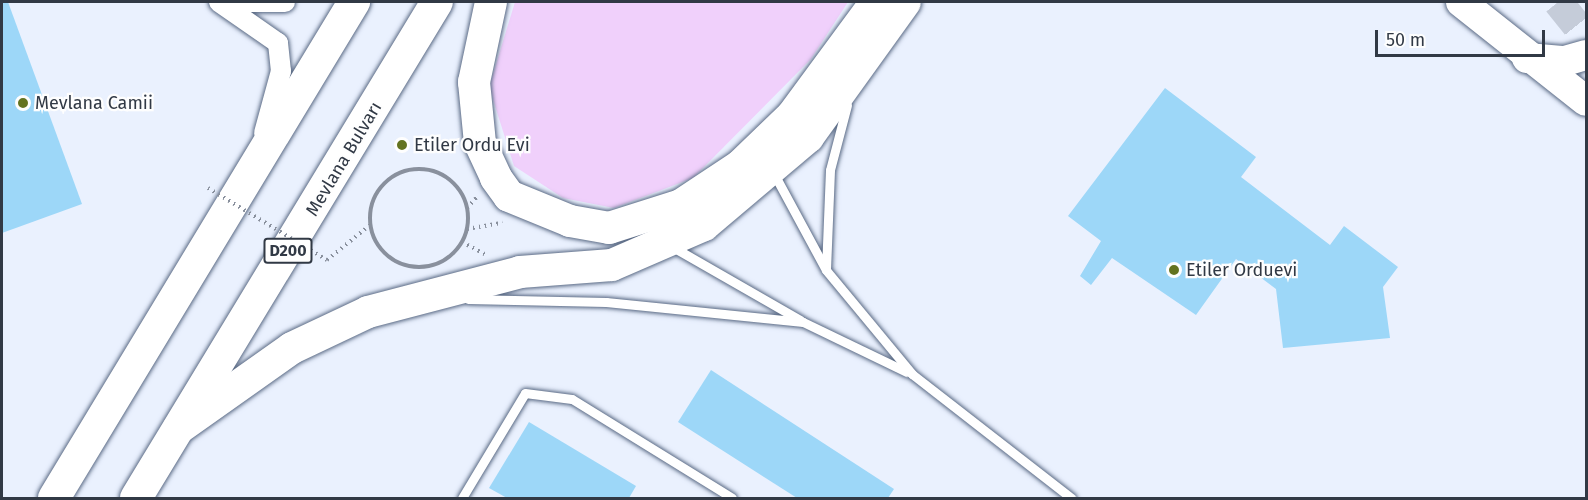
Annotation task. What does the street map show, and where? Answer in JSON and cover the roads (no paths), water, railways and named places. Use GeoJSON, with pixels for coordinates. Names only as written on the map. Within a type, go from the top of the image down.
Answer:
{"type":"FeatureCollection","features":[{"type":"Feature","properties":{"kind":"highway"},"geometry":{"type":"LineString","coordinates":[[54,498],[354,2]]}},
{"type":"Feature","properties":{"kind":"highway","name":"Mevlana Bulvarı"},"geometry":{"type":"LineString","coordinates":[[136,498],[437,2]]}},
{"type":"Feature","properties":{"kind":"highway"},"geometry":{"type":"LineString","coordinates":[[491,2],[474,82],[480,143],[496,178],[508,196],[570,221],[609,228],[681,205],[740,166],[792,116],[876,2]]}},
{"type":"Feature","properties":{"kind":"highway"},"geometry":{"type":"LineString","coordinates":[[179,428],[328,328],[423,298],[520,273],[612,265],[704,225],[772,171],[808,137],[904,2]]}},
{"type":"Feature","properties":{"kind":"main road"},"geometry":{"type":"LineString","coordinates":[[1461,2],[1527,58],[1587,101]]}},
{"type":"Feature","properties":{"kind":"main road"},"geometry":{"type":"LineString","coordinates":[[1527,58],[1565,61],[1587,55]]}},
{"type":"Feature","properties":{"kind":"street"},"geometry":{"type":"LineString","coordinates":[[221,2],[285,2]]}},
{"type":"Feature","properties":{"kind":"street"},"geometry":{"type":"LineString","coordinates":[[221,2],[278,44],[282,71],[254,167]]}},
{"type":"Feature","properties":{"kind":"lane"},"geometry":{"type":"LineString","coordinates":[[826,270],[830,170],[861,62]]}},
{"type":"Feature","properties":{"kind":"lane"},"geometry":{"type":"LineString","coordinates":[[772,171],[826,270],[912,374]]}},
{"type":"Feature","properties":{"kind":"lane"},"geometry":{"type":"LineString","coordinates":[[664,242],[803,322],[912,374],[1071,498]]}},
{"type":"Feature","properties":{"kind":"lane"},"geometry":{"type":"LineString","coordinates":[[423,298],[606,302],[803,322]]}},
{"type":"Feature","properties":{"kind":"lane"},"geometry":{"type":"LineString","coordinates":[[462,498],[525,393],[572,399],[732,498]]}},
{"type":"Feature","properties":{"kind":"tunnel"},"geometry":{"type":"LineString","coordinates":[[1558,2],[1586,37]]}},
{"type":"Feature","properties":{"kind":"place","name":"Mevlana Camii"},"geometry":{"type":"Point","coordinates":[23,103]}},
{"type":"Feature","properties":{"kind":"place","name":"Etiler Ordu Evi"},"geometry":{"type":"Point","coordinates":[402,145]}},
{"type":"Feature","properties":{"kind":"place","name":"Etiler Orduevi"},"geometry":{"type":"Point","coordinates":[1174,270]}}]}
